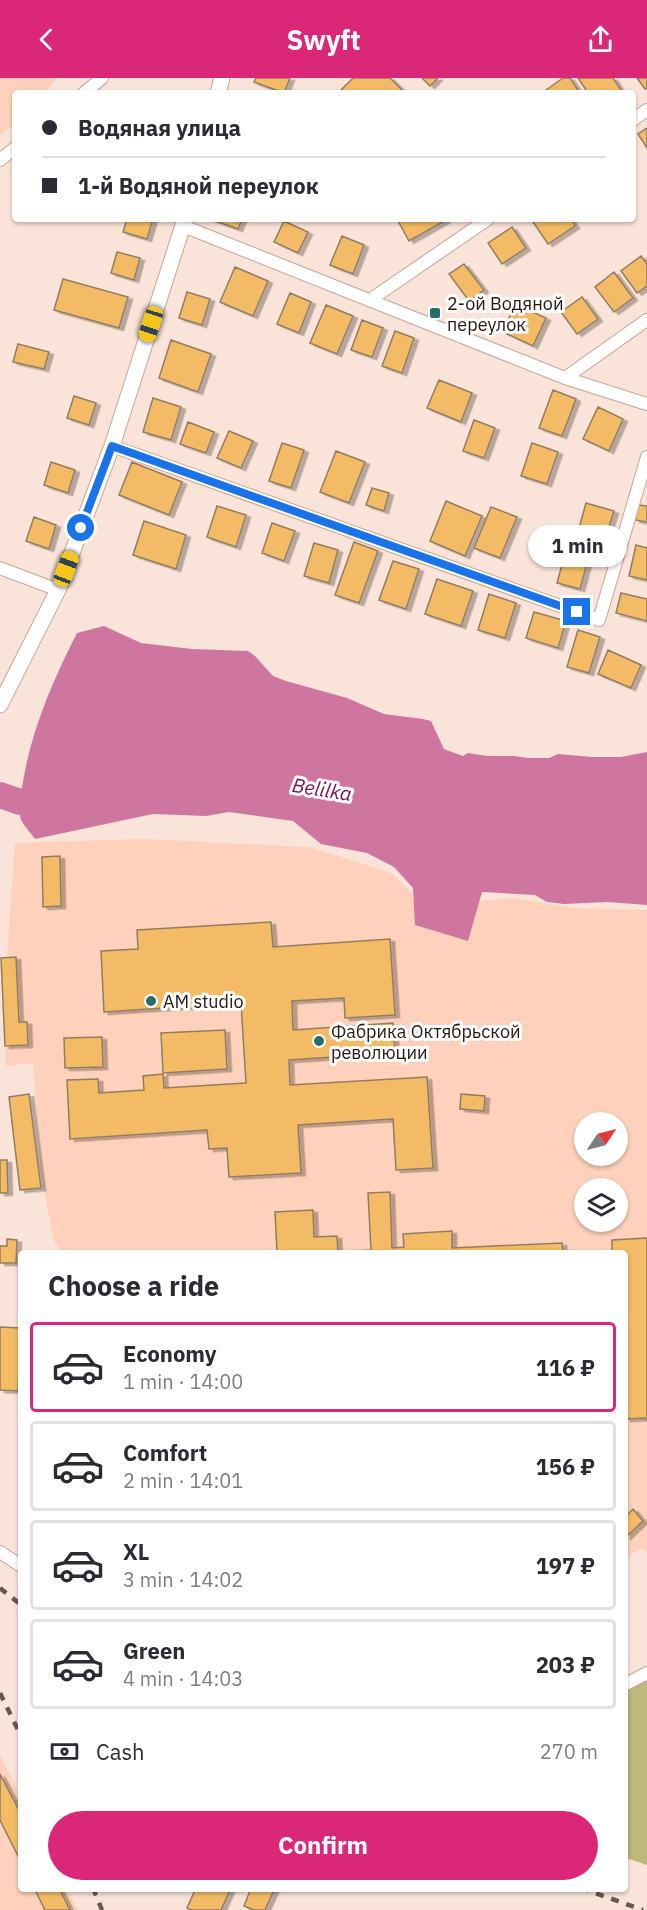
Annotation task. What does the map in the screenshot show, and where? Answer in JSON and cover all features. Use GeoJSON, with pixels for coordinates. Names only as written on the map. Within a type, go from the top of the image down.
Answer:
{"type":"FeatureCollection","features":[{"type":"Feature","properties":{"kind":"street"},"geometry":{"type":"LineString","coordinates":[[88,90],[102,78]]}},
{"type":"Feature","properties":{"kind":"street"},"geometry":{"type":"LineString","coordinates":[[0,160],[12,150]]}},
{"type":"Feature","properties":{"kind":"street"},"geometry":{"type":"LineString","coordinates":[[0,705],[58,590],[112,446],[184,222],[565,378],[647,404]]}},
{"type":"Feature","properties":{"kind":"street"},"geometry":{"type":"LineString","coordinates":[[370,300],[484,222]]}},
{"type":"Feature","properties":{"kind":"street"},"geometry":{"type":"LineString","coordinates":[[565,378],[647,320]]}},
{"type":"Feature","properties":{"kind":"street"},"geometry":{"type":"LineString","coordinates":[[112,446],[599,620],[647,457]]}},
{"type":"Feature","properties":{"kind":"street"},"geometry":{"type":"LineString","coordinates":[[0,568],[58,590]]}},
{"type":"Feature","properties":{"kind":"street"},"geometry":{"type":"LineString","coordinates":[[0,1552],[18,1564]]}},
{"type":"Feature","properties":{"kind":"street"},"geometry":{"type":"LineString","coordinates":[[628,1683],[647,1673]]}},
{"type":"Feature","properties":{"kind":"shaded area"},"geometry":{"type":"Polygon","coordinates":[[[0,78],[57,78],[47,90],[12,90],[12,126],[0,135],[0,78]]]}},
{"type":"Feature","properties":{"kind":"shaded area"},"geometry":{"type":"Polygon","coordinates":[[[143,839],[310,847],[391,873],[411,892],[474,902],[512,898],[572,908],[647,910],[647,1552],[642,1548],[628,1556],[628,1250],[61,1250],[54,1241],[41,1175],[33,1063],[6,1066],[1,958],[7,957],[15,843],[143,839]]]}},
{"type":"Feature","properties":{"kind":"shaded area"},"geometry":{"type":"Polygon","coordinates":[[[647,1677],[647,1865],[628,1859],[628,1686],[647,1677]]]}},
{"type":"Feature","properties":{"kind":"shaded area"},"geometry":{"type":"Polygon","coordinates":[[[0,1755],[18,1791],[18,1892],[69,1892],[78,1910],[0,1910],[0,1755]]]}},
{"type":"Feature","properties":{"kind":"water"},"geometry":{"type":"Polygon","coordinates":[[[104,626],[141,643],[192,649],[248,651],[273,676],[286,681],[347,698],[384,714],[431,721],[444,749],[463,756],[468,753],[528,758],[549,758],[558,754],[621,757],[647,752],[647,905],[608,902],[564,904],[547,902],[535,895],[482,892],[468,941],[415,925],[413,888],[394,867],[367,853],[321,844],[293,821],[229,812],[206,816],[153,814],[35,839],[21,820],[19,809],[30,747],[36,728],[59,670],[77,633],[104,626]]]}},
{"type":"Feature","properties":{"kind":"building"},"geometry":{"type":"Polygon","coordinates":[[[256,78],[290,78],[285,90],[276,90],[254,82],[256,78]]]}},
{"type":"Feature","properties":{"kind":"building"},"geometry":{"type":"Polygon","coordinates":[[[353,78],[390,78],[402,90],[341,90],[353,78]]]}},
{"type":"Feature","properties":{"kind":"building"},"geometry":{"type":"Polygon","coordinates":[[[422,78],[438,78],[430,86],[422,78]]]}},
{"type":"Feature","properties":{"kind":"building"},"geometry":{"type":"Polygon","coordinates":[[[563,78],[570,78],[578,90],[546,90],[563,78]]]}},
{"type":"Feature","properties":{"kind":"building"},"geometry":{"type":"Polygon","coordinates":[[[578,78],[613,78],[621,90],[586,90],[578,78]]]}},
{"type":"Feature","properties":{"kind":"building"},"geometry":{"type":"Polygon","coordinates":[[[637,78],[647,78],[647,88],[645,89],[637,78]]]}},
{"type":"Feature","properties":{"kind":"building"},"geometry":{"type":"Polygon","coordinates":[[[647,128],[647,148],[638,134],[647,128]]]}},
{"type":"Feature","properties":{"kind":"building"},"geometry":{"type":"Polygon","coordinates":[[[126,222],[152,222],[147,239],[123,232],[126,222]]]}},
{"type":"Feature","properties":{"kind":"building"},"geometry":{"type":"Polygon","coordinates":[[[218,222],[241,222],[238,229],[218,222]]]}},
{"type":"Feature","properties":{"kind":"building"},"geometry":{"type":"Polygon","coordinates":[[[284,222],[308,232],[298,253],[274,242],[284,222]]]}},
{"type":"Feature","properties":{"kind":"building"},"geometry":{"type":"Polygon","coordinates":[[[399,222],[442,222],[409,241],[399,222]]]}},
{"type":"Feature","properties":{"kind":"building"},"geometry":{"type":"Polygon","coordinates":[[[533,222],[573,222],[575,226],[548,244],[533,222]]]}},
{"type":"Feature","properties":{"kind":"building"},"geometry":{"type":"Polygon","coordinates":[[[512,227],[526,248],[502,264],[488,243],[512,227]]]}},
{"type":"Feature","properties":{"kind":"building"},"geometry":{"type":"Polygon","coordinates":[[[342,236],[364,245],[353,274],[330,265],[342,236]]]}},
{"type":"Feature","properties":{"kind":"building"},"geometry":{"type":"Polygon","coordinates":[[[117,252],[140,258],[134,280],[111,273],[117,252]]]}},
{"type":"Feature","properties":{"kind":"building"},"geometry":{"type":"Polygon","coordinates":[[[641,256],[647,264],[647,286],[637,293],[621,271],[641,256]]]}},
{"type":"Feature","properties":{"kind":"building"},"geometry":{"type":"Polygon","coordinates":[[[464,264],[484,290],[469,301],[449,274],[464,264]]]}},
{"type":"Feature","properties":{"kind":"building"},"geometry":{"type":"Polygon","coordinates":[[[235,267],[268,281],[253,316],[220,302],[235,267]]]}},
{"type":"Feature","properties":{"kind":"building"},"geometry":{"type":"Polygon","coordinates":[[[614,272],[633,298],[614,312],[595,287],[614,272]]]}},
{"type":"Feature","properties":{"kind":"building"},"geometry":{"type":"Polygon","coordinates":[[[63,279],[128,297],[119,328],[54,310],[63,279]]]}},
{"type":"Feature","properties":{"kind":"building"},"geometry":{"type":"Polygon","coordinates":[[[187,292],[210,299],[202,325],[179,318],[187,292]]]}},
{"type":"Feature","properties":{"kind":"building"},"geometry":{"type":"Polygon","coordinates":[[[290,293],[311,302],[299,333],[277,324],[290,293]]]}},
{"type":"Feature","properties":{"kind":"building"},"geometry":{"type":"Polygon","coordinates":[[[582,297],[598,319],[577,334],[561,312],[582,297]]]}},
{"type":"Feature","properties":{"kind":"building"},"geometry":{"type":"Polygon","coordinates":[[[515,304],[546,318],[533,346],[503,332],[515,304]]]}},
{"type":"Feature","properties":{"kind":"building"},"geometry":{"type":"Polygon","coordinates":[[[326,305],[353,316],[337,354],[310,343],[326,305]]]}},
{"type":"Feature","properties":{"kind":"building"},"geometry":{"type":"Polygon","coordinates":[[[362,320],[383,328],[372,357],[351,350],[362,320]]]}},
{"type":"Feature","properties":{"kind":"building"},"geometry":{"type":"Polygon","coordinates":[[[395,331],[414,338],[402,373],[382,366],[395,331]]]}},
{"type":"Feature","properties":{"kind":"building"},"geometry":{"type":"Polygon","coordinates":[[[171,340],[211,354],[198,392],[159,378],[171,340]]]}},
{"type":"Feature","properties":{"kind":"building"},"geometry":{"type":"Polygon","coordinates":[[[18,344],[49,352],[44,369],[13,362],[18,344]]]}},
{"type":"Feature","properties":{"kind":"building"},"geometry":{"type":"Polygon","coordinates":[[[439,380],[472,393],[461,422],[427,408],[439,380]]]}},
{"type":"Feature","properties":{"kind":"building"},"geometry":{"type":"Polygon","coordinates":[[[553,390],[576,399],[562,436],[539,428],[553,390]]]}},
{"type":"Feature","properties":{"kind":"building"},"geometry":{"type":"Polygon","coordinates":[[[74,396],[96,403],[89,425],[67,418],[74,396]]]}},
{"type":"Feature","properties":{"kind":"building"},"geometry":{"type":"Polygon","coordinates":[[[153,398],[181,407],[171,440],[143,432],[153,398]]]}},
{"type":"Feature","properties":{"kind":"building"},"geometry":{"type":"Polygon","coordinates":[[[598,407],[623,419],[609,451],[583,439],[598,407]]]}},
{"type":"Feature","properties":{"kind":"building"},"geometry":{"type":"Polygon","coordinates":[[[474,420],[495,428],[484,458],[463,451],[474,420]]]}},
{"type":"Feature","properties":{"kind":"building"},"geometry":{"type":"Polygon","coordinates":[[[188,422],[214,432],[206,453],[180,444],[188,422]]]}},
{"type":"Feature","properties":{"kind":"building"},"geometry":{"type":"Polygon","coordinates":[[[229,431],[253,441],[241,468],[217,458],[229,431]]]}},
{"type":"Feature","properties":{"kind":"building"},"geometry":{"type":"Polygon","coordinates":[[[282,443],[304,450],[291,488],[269,481],[282,443]]]}},
{"type":"Feature","properties":{"kind":"building"},"geometry":{"type":"Polygon","coordinates":[[[532,443],[558,452],[547,484],[521,476],[532,443]]]}},
{"type":"Feature","properties":{"kind":"building"},"geometry":{"type":"Polygon","coordinates":[[[336,451],[365,462],[349,503],[320,492],[336,451]]]}},
{"type":"Feature","properties":{"kind":"building"},"geometry":{"type":"Polygon","coordinates":[[[51,462],[75,470],[68,493],[44,485],[51,462]]]}},
{"type":"Feature","properties":{"kind":"building"},"geometry":{"type":"Polygon","coordinates":[[[132,462],[182,482],[169,515],[119,495],[132,462]]]}},
{"type":"Feature","properties":{"kind":"building"},"geometry":{"type":"Polygon","coordinates":[[[372,488],[389,493],[384,511],[366,505],[372,488]]]}},
{"type":"Feature","properties":{"kind":"building"},"geometry":{"type":"Polygon","coordinates":[[[446,501],[482,516],[465,556],[430,541],[446,501]]]}},
{"type":"Feature","properties":{"kind":"building"},"geometry":{"type":"Polygon","coordinates":[[[586,503],[614,511],[606,536],[579,528],[586,503]]]}},
{"type":"Feature","properties":{"kind":"building"},"geometry":{"type":"Polygon","coordinates":[[[638,505],[647,506],[647,522],[635,520],[638,505]]]}},
{"type":"Feature","properties":{"kind":"building"},"geometry":{"type":"Polygon","coordinates":[[[217,506],[246,515],[236,547],[207,537],[217,506]]]}},
{"type":"Feature","properties":{"kind":"building"},"geometry":{"type":"Polygon","coordinates":[[[491,507],[517,517],[500,558],[474,548],[491,507]]]}},
{"type":"Feature","properties":{"kind":"building"},"geometry":{"type":"Polygon","coordinates":[[[34,517],[56,525],[49,549],[26,541],[34,517]]]}},
{"type":"Feature","properties":{"kind":"building"},"geometry":{"type":"Polygon","coordinates":[[[144,521],[186,535],[176,569],[133,555],[144,521]]]}},
{"type":"Feature","properties":{"kind":"building"},"geometry":{"type":"Polygon","coordinates":[[[272,523],[295,531],[284,561],[262,553],[272,523]]]}},
{"type":"Feature","properties":{"kind":"building"},"geometry":{"type":"Polygon","coordinates":[[[354,542],[378,551],[359,603],[335,595],[354,542]]]}},
{"type":"Feature","properties":{"kind":"building"},"geometry":{"type":"Polygon","coordinates":[[[314,543],[338,550],[329,583],[304,576],[314,543]]]}},
{"type":"Feature","properties":{"kind":"building"},"geometry":{"type":"Polygon","coordinates":[[[636,545],[647,548],[647,580],[629,576],[636,545]]]}},
{"type":"Feature","properties":{"kind":"building"},"geometry":{"type":"Polygon","coordinates":[[[566,550],[589,556],[580,589],[557,583],[566,550]]]}},
{"type":"Feature","properties":{"kind":"building"},"geometry":{"type":"Polygon","coordinates":[[[393,561],[419,569],[406,609],[379,600],[393,561]]]}},
{"type":"Feature","properties":{"kind":"building"},"geometry":{"type":"Polygon","coordinates":[[[437,579],[473,591],[461,626],[425,614],[437,579]]]}},
{"type":"Feature","properties":{"kind":"building"},"geometry":{"type":"Polygon","coordinates":[[[621,593],[647,599],[647,621],[616,613],[621,593]]]}},
{"type":"Feature","properties":{"kind":"building"},"geometry":{"type":"Polygon","coordinates":[[[489,594],[516,603],[505,638],[478,630],[489,594]]]}},
{"type":"Feature","properties":{"kind":"building"},"geometry":{"type":"Polygon","coordinates":[[[534,612],[566,621],[558,648],[526,638],[534,612]]]}},
{"type":"Feature","properties":{"kind":"building"},"geometry":{"type":"Polygon","coordinates":[[[578,630],[600,637],[589,673],[567,667],[578,630]]]}},
{"type":"Feature","properties":{"kind":"building"},"geometry":{"type":"Polygon","coordinates":[[[608,650],[641,665],[631,688],[598,674],[608,650]]]}},
{"type":"Feature","properties":{"kind":"building"},"geometry":{"type":"Polygon","coordinates":[[[60,856],[61,906],[43,907],[42,857],[60,856]]]}},
{"type":"Feature","properties":{"kind":"building","name":"Фабрика Октябрьской революции"},"geometry":{"type":"Polygon","coordinates":[[[271,922],[273,947],[390,939],[395,1015],[345,1018],[344,998],[292,1001],[293,1030],[393,1023],[395,1053],[289,1060],[290,1085],[427,1077],[433,1168],[396,1170],[393,1119],[298,1125],[301,1173],[229,1177],[227,1148],[209,1149],[207,1130],[70,1139],[67,1080],[98,1079],[99,1093],[144,1090],[143,1076],[163,1074],[164,1088],[246,1083],[241,1003],[104,1012],[101,951],[138,949],[137,930],[271,922]]]}},
{"type":"Feature","properties":{"kind":"building"},"geometry":{"type":"Polygon","coordinates":[[[16,957],[19,1022],[27,1022],[28,1045],[5,1046],[1,958],[16,957]]]}},
{"type":"Feature","properties":{"kind":"building"},"geometry":{"type":"Polygon","coordinates":[[[225,1030],[227,1069],[163,1073],[161,1033],[225,1030]]]}},
{"type":"Feature","properties":{"kind":"building"},"geometry":{"type":"Polygon","coordinates":[[[102,1037],[103,1067],[65,1068],[64,1038],[102,1037]]]}},
{"type":"Feature","properties":{"kind":"building"},"geometry":{"type":"Polygon","coordinates":[[[29,1094],[41,1188],[20,1190],[9,1097],[29,1094]]]}},
{"type":"Feature","properties":{"kind":"building"},"geometry":{"type":"Polygon","coordinates":[[[461,1094],[485,1096],[484,1111],[460,1109],[461,1094]]]}},
{"type":"Feature","properties":{"kind":"building"},"geometry":{"type":"Polygon","coordinates":[[[0,1160],[7,1160],[8,1193],[0,1193],[0,1160]]]}},
{"type":"Feature","properties":{"kind":"building"},"geometry":{"type":"Polygon","coordinates":[[[390,1192],[392,1248],[404,1247],[403,1234],[452,1231],[452,1248],[562,1243],[563,1250],[371,1250],[368,1193],[390,1192]]]}},
{"type":"Feature","properties":{"kind":"building"},"geometry":{"type":"Polygon","coordinates":[[[313,1210],[314,1237],[337,1236],[338,1250],[277,1250],[275,1212],[313,1210]]]}},
{"type":"Feature","properties":{"kind":"building"},"geometry":{"type":"Polygon","coordinates":[[[647,1238],[647,1418],[628,1419],[628,1250],[612,1250],[612,1240],[647,1238]]]}},
{"type":"Feature","properties":{"kind":"building"},"geometry":{"type":"Polygon","coordinates":[[[7,1239],[17,1240],[16,1263],[0,1263],[0,1246],[7,1246],[7,1239]]]}},
{"type":"Feature","properties":{"kind":"building"},"geometry":{"type":"Polygon","coordinates":[[[0,1327],[18,1328],[18,1391],[0,1390],[0,1327]]]}},
{"type":"Feature","properties":{"kind":"building"},"geometry":{"type":"Polygon","coordinates":[[[633,1509],[643,1521],[628,1535],[628,1514],[633,1509]]]}},
{"type":"Feature","properties":{"kind":"building"},"geometry":{"type":"Polygon","coordinates":[[[0,1774],[18,1808],[18,1856],[0,1820],[0,1774]]]}},
{"type":"Feature","properties":{"kind":"building"},"geometry":{"type":"Polygon","coordinates":[[[36,1892],[61,1892],[70,1910],[45,1910],[36,1892]]]}},
{"type":"Feature","properties":{"kind":"building"},"geometry":{"type":"Polygon","coordinates":[[[194,1892],[229,1892],[221,1910],[187,1908],[194,1892]]]}},
{"type":"Feature","properties":{"kind":"building"},"geometry":{"type":"Polygon","coordinates":[[[249,1892],[273,1892],[265,1910],[254,1910],[244,1906],[249,1892]]]}},
{"type":"Feature","properties":{"kind":"waterway","name":"Belilka"},"geometry":{"type":"LineString","coordinates":[[0,795],[20,802],[54,793]]}},
{"type":"Feature","properties":{"kind":"railway"},"geometry":{"type":"LineString","coordinates":[[0,1588],[18,1603]]}},
{"type":"Feature","properties":{"kind":"railway"},"geometry":{"type":"LineString","coordinates":[[0,1693],[18,1730]]}},
{"type":"Feature","properties":{"kind":"railway"},"geometry":{"type":"LineString","coordinates":[[95,1892],[102,1910]]}},
{"type":"Feature","properties":{"kind":"railway"},"geometry":{"type":"LineString","coordinates":[[592,1892],[643,1910]]}},
{"type":"Feature","properties":{"kind":"place","name":"2-ой Водяной переулок"},"geometry":{"type":"Point","coordinates":[435,313]}},
{"type":"Feature","properties":{"kind":"place","name":"AM studio"},"geometry":{"type":"Point","coordinates":[151,1001]}},
{"type":"Feature","properties":{"kind":"place","name":"Фабрика Октябрьской революции"},"geometry":{"type":"Point","coordinates":[319,1041]}},
{"type":"Feature","properties":{"kind":"route"},"geometry":{"type":"LineString","coordinates":[[81,528],[112,446],[577,612]]}}]}
